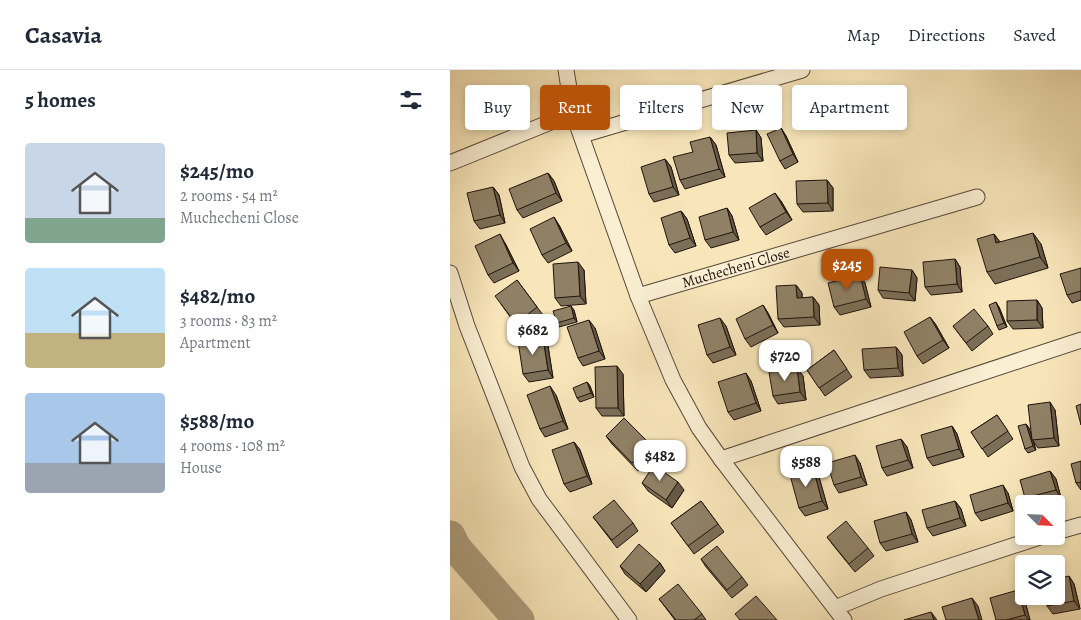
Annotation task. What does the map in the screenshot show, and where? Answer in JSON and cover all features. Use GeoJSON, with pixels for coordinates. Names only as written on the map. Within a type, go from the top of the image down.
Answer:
{"type":"FeatureCollection","features":[{"type":"Feature","properties":{"kind":"street"},"geometry":{"type":"LineString","coordinates":[[566,70],[568,85]]}},
{"type":"Feature","properties":{"kind":"street"},"geometry":{"type":"LineString","coordinates":[[582,135],[802,70]]}},
{"type":"Feature","properties":{"kind":"street"},"geometry":{"type":"LineString","coordinates":[[450,163],[540,126]]}},
{"type":"Feature","properties":{"kind":"street"},"geometry":{"type":"LineString","coordinates":[[580,130],[638,296],[673,380],[699,428],[721,459],[844,620]]}},
{"type":"Feature","properties":{"kind":"street","name":"Muchecheni Close"},"geometry":{"type":"LineString","coordinates":[[638,296],[977,197]]}},
{"type":"Feature","properties":{"kind":"street"},"geometry":{"type":"LineString","coordinates":[[450,273],[467,326],[522,467],[539,499],[630,620]]}},
{"type":"Feature","properties":{"kind":"street"},"geometry":{"type":"LineString","coordinates":[[721,459],[1081,340]]}},
{"type":"Feature","properties":{"kind":"street"},"geometry":{"type":"LineString","coordinates":[[1065,529],[1081,525]]}},
{"type":"Feature","properties":{"kind":"street"},"geometry":{"type":"LineString","coordinates":[[835,608],[881,589],[1016,545]]}},
{"type":"Feature","properties":{"kind":"building"},"geometry":{"type":"Polygon","coordinates":[[[756,130],[757,153],[729,155],[727,133],[756,130]]]}},
{"type":"Feature","properties":{"kind":"building"},"geometry":{"type":"Polygon","coordinates":[[[782,130],[793,154],[780,161],[767,134],[782,130]]]}},
{"type":"Feature","properties":{"kind":"building"},"geometry":{"type":"Polygon","coordinates":[[[710,137],[719,169],[680,180],[673,157],[693,152],[690,142],[710,137]]]}},
{"type":"Feature","properties":{"kind":"building"},"geometry":{"type":"Polygon","coordinates":[[[665,159],[673,187],[649,194],[641,167],[665,159]]]}},
{"type":"Feature","properties":{"kind":"building"},"geometry":{"type":"Polygon","coordinates":[[[548,173],[556,193],[517,210],[509,189],[548,173]]]}},
{"type":"Feature","properties":{"kind":"building"},"geometry":{"type":"Polygon","coordinates":[[[827,180],[828,203],[797,204],[796,181],[827,180]]]}},
{"type":"Feature","properties":{"kind":"building"},"geometry":{"type":"Polygon","coordinates":[[[493,187],[500,215],[474,221],[467,193],[493,187]]]}},
{"type":"Feature","properties":{"kind":"building"},"geometry":{"type":"Polygon","coordinates":[[[775,193],[786,212],[760,227],[749,208],[775,193]]]}},
{"type":"Feature","properties":{"kind":"building"},"geometry":{"type":"Polygon","coordinates":[[[727,208],[733,232],[705,240],[699,217],[727,208]]]}},
{"type":"Feature","properties":{"kind":"building"},"geometry":{"type":"Polygon","coordinates":[[[681,211],[690,238],[669,245],[661,218],[681,211]]]}},
{"type":"Feature","properties":{"kind":"building"},"geometry":{"type":"Polygon","coordinates":[[[554,217],[566,243],[542,255],[530,229],[554,217]]]}},
{"type":"Feature","properties":{"kind":"building"},"geometry":{"type":"Polygon","coordinates":[[[1033,233],[1040,257],[987,272],[977,239],[994,234],[996,243],[1033,233]]]}},
{"type":"Feature","properties":{"kind":"building"},"geometry":{"type":"Polygon","coordinates":[[[500,234],[513,263],[488,275],[475,246],[500,234]]]}},
{"type":"Feature","properties":{"kind":"building"},"geometry":{"type":"Polygon","coordinates":[[[955,259],[957,284],[925,287],[923,262],[955,259]]]}},
{"type":"Feature","properties":{"kind":"building"},"geometry":{"type":"Polygon","coordinates":[[[578,262],[580,296],[555,298],[553,264],[578,262]]]}},
{"type":"Feature","properties":{"kind":"building"},"geometry":{"type":"Polygon","coordinates":[[[880,267],[912,270],[909,293],[878,290],[880,267]]]}},
{"type":"Feature","properties":{"kind":"building"},"geometry":{"type":"Polygon","coordinates":[[[1081,268],[1081,291],[1067,295],[1060,274],[1081,268]]]}},
{"type":"Feature","properties":{"kind":"building"},"geometry":{"type":"Polygon","coordinates":[[[860,275],[866,299],[834,307],[828,283],[860,275]]]}},
{"type":"Feature","properties":{"kind":"building"},"geometry":{"type":"Polygon","coordinates":[[[517,280],[537,307],[516,324],[495,296],[517,280]]]}},
{"type":"Feature","properties":{"kind":"building"},"geometry":{"type":"Polygon","coordinates":[[[796,285],[797,298],[813,297],[814,317],[778,319],[776,286],[796,285]]]}},
{"type":"Feature","properties":{"kind":"building"},"geometry":{"type":"Polygon","coordinates":[[[1037,300],[1037,320],[1007,321],[1007,301],[1037,300]]]}},
{"type":"Feature","properties":{"kind":"building"},"geometry":{"type":"Polygon","coordinates":[[[996,302],[1004,323],[997,326],[989,305],[996,302]]]}},
{"type":"Feature","properties":{"kind":"building"},"geometry":{"type":"Polygon","coordinates":[[[763,305],[773,325],[745,339],[736,319],[763,305]]]}},
{"type":"Feature","properties":{"kind":"building"},"geometry":{"type":"Polygon","coordinates":[[[571,306],[574,318],[557,323],[553,311],[571,306]]]}},
{"type":"Feature","properties":{"kind":"building"},"geometry":{"type":"Polygon","coordinates":[[[974,309],[988,326],[966,343],[953,326],[974,309]]]}},
{"type":"Feature","properties":{"kind":"building"},"geometry":{"type":"Polygon","coordinates":[[[930,317],[943,340],[917,356],[904,332],[930,317]]]}},
{"type":"Feature","properties":{"kind":"building"},"geometry":{"type":"Polygon","coordinates":[[[720,318],[730,347],[707,355],[698,325],[720,318]]]}},
{"type":"Feature","properties":{"kind":"building"},"geometry":{"type":"Polygon","coordinates":[[[589,320],[599,351],[578,358],[567,327],[589,320]]]}},
{"type":"Feature","properties":{"kind":"building"},"geometry":{"type":"Polygon","coordinates":[[[543,338],[548,370],[523,374],[518,341],[543,338]]]}},
{"type":"Feature","properties":{"kind":"building"},"geometry":{"type":"Polygon","coordinates":[[[896,347],[898,368],[864,370],[862,349],[896,347]]]}},
{"type":"Feature","properties":{"kind":"building"},"geometry":{"type":"Polygon","coordinates":[[[834,350],[847,369],[819,388],[807,370],[834,350]]]}},
{"type":"Feature","properties":{"kind":"building"},"geometry":{"type":"Polygon","coordinates":[[[617,366],[618,408],[596,408],[595,367],[617,366]]]}},
{"type":"Feature","properties":{"kind":"building"},"geometry":{"type":"Polygon","coordinates":[[[797,368],[800,392],[773,396],[769,372],[797,368]]]}},
{"type":"Feature","properties":{"kind":"building"},"geometry":{"type":"Polygon","coordinates":[[[746,373],[756,403],[728,412],[718,382],[746,373]]]}},
{"type":"Feature","properties":{"kind":"building"},"geometry":{"type":"Polygon","coordinates":[[[587,382],[591,393],[577,398],[573,388],[587,382]]]}},
{"type":"Feature","properties":{"kind":"building"},"geometry":{"type":"Polygon","coordinates":[[[550,386],[563,421],[540,429],[527,395],[550,386]]]}},
{"type":"Feature","properties":{"kind":"building"},"geometry":{"type":"Polygon","coordinates":[[[1050,402],[1054,438],[1032,440],[1028,405],[1050,402]]]}},
{"type":"Feature","properties":{"kind":"building"},"geometry":{"type":"Polygon","coordinates":[[[1081,404],[1081,425],[1076,406],[1081,404]]]}},
{"type":"Feature","properties":{"kind":"building"},"geometry":{"type":"Polygon","coordinates":[[[997,415],[1008,431],[982,449],[971,432],[997,415]]]}},
{"type":"Feature","properties":{"kind":"building"},"geometry":{"type":"Polygon","coordinates":[[[624,418],[651,445],[632,463],[606,436],[624,418]]]}},
{"type":"Feature","properties":{"kind":"building"},"geometry":{"type":"Polygon","coordinates":[[[1026,424],[1033,446],[1025,449],[1018,426],[1026,424]]]}},
{"type":"Feature","properties":{"kind":"building"},"geometry":{"type":"Polygon","coordinates":[[[952,426],[959,449],[927,458],[921,435],[952,426]]]}},
{"type":"Feature","properties":{"kind":"building"},"geometry":{"type":"Polygon","coordinates":[[[901,439],[908,460],[882,468],[876,446],[901,439]]]}},
{"type":"Feature","properties":{"kind":"building"},"geometry":{"type":"Polygon","coordinates":[[[574,442],[587,476],[564,484],[552,450],[574,442]]]}},
{"type":"Feature","properties":{"kind":"building"},"geometry":{"type":"Polygon","coordinates":[[[855,455],[861,477],[834,485],[827,463],[855,455]]]}},
{"type":"Feature","properties":{"kind":"building"},"geometry":{"type":"Polygon","coordinates":[[[1081,461],[1081,482],[1076,483],[1071,464],[1081,461]]]}},
{"type":"Feature","properties":{"kind":"building"},"geometry":{"type":"Polygon","coordinates":[[[654,465],[678,482],[666,500],[642,483],[654,465]]]}},
{"type":"Feature","properties":{"kind":"building"},"geometry":{"type":"Polygon","coordinates":[[[813,468],[822,501],[799,508],[790,475],[813,468]]]}},
{"type":"Feature","properties":{"kind":"building"},"geometry":{"type":"Polygon","coordinates":[[[1050,471],[1056,490],[1037,495],[1024,495],[1020,480],[1050,471]]]}},
{"type":"Feature","properties":{"kind":"building"},"geometry":{"type":"Polygon","coordinates":[[[1003,485],[1008,503],[975,513],[970,495],[1003,485]]]}},
{"type":"Feature","properties":{"kind":"building"},"geometry":{"type":"Polygon","coordinates":[[[614,500],[633,523],[612,540],[593,517],[614,500]]]}},
{"type":"Feature","properties":{"kind":"building"},"geometry":{"type":"Polygon","coordinates":[[[701,501],[718,524],[688,546],[671,523],[701,501]]]}},
{"type":"Feature","properties":{"kind":"building"},"geometry":{"type":"Polygon","coordinates":[[[955,501],[960,518],[927,528],[922,510],[955,501]]]}},
{"type":"Feature","properties":{"kind":"building"},"geometry":{"type":"Polygon","coordinates":[[[906,512],[912,534],[880,543],[874,521],[906,512]]]}},
{"type":"Feature","properties":{"kind":"building"},"geometry":{"type":"Polygon","coordinates":[[[846,521],[868,548],[849,564],[827,537],[846,521]]]}},
{"type":"Feature","properties":{"kind":"building"},"geometry":{"type":"Polygon","coordinates":[[[639,544],[660,563],[640,584],[620,566],[639,544]]]}},
{"type":"Feature","properties":{"kind":"building"},"geometry":{"type":"Polygon","coordinates":[[[717,546],[742,577],[727,590],[701,559],[717,546]]]}},
{"type":"Feature","properties":{"kind":"building"},"geometry":{"type":"Polygon","coordinates":[[[1069,576],[1074,601],[1065,603],[1065,577],[1069,576]]]}},
{"type":"Feature","properties":{"kind":"building"},"geometry":{"type":"Polygon","coordinates":[[[678,584],[702,614],[694,620],[676,620],[659,599],[678,584]]]}},
{"type":"Feature","properties":{"kind":"building"},"geometry":{"type":"Polygon","coordinates":[[[1015,591],[1015,605],[1022,605],[1025,615],[1006,620],[996,620],[990,598],[1015,591]]]}},
{"type":"Feature","properties":{"kind":"building"},"geometry":{"type":"Polygon","coordinates":[[[756,596],[777,620],[740,620],[735,614],[756,596]]]}},
{"type":"Feature","properties":{"kind":"building"},"geometry":{"type":"Polygon","coordinates":[[[972,598],[979,620],[946,620],[942,607],[972,598]]]}},
{"type":"Feature","properties":{"kind":"building"},"geometry":{"type":"Polygon","coordinates":[[[931,612],[934,620],[904,620],[931,612]]]}},
{"type":"Feature","properties":{"kind":"waterway"},"geometry":{"type":"LineString","coordinates":[[450,536],[456,548],[519,620]]}}]}
